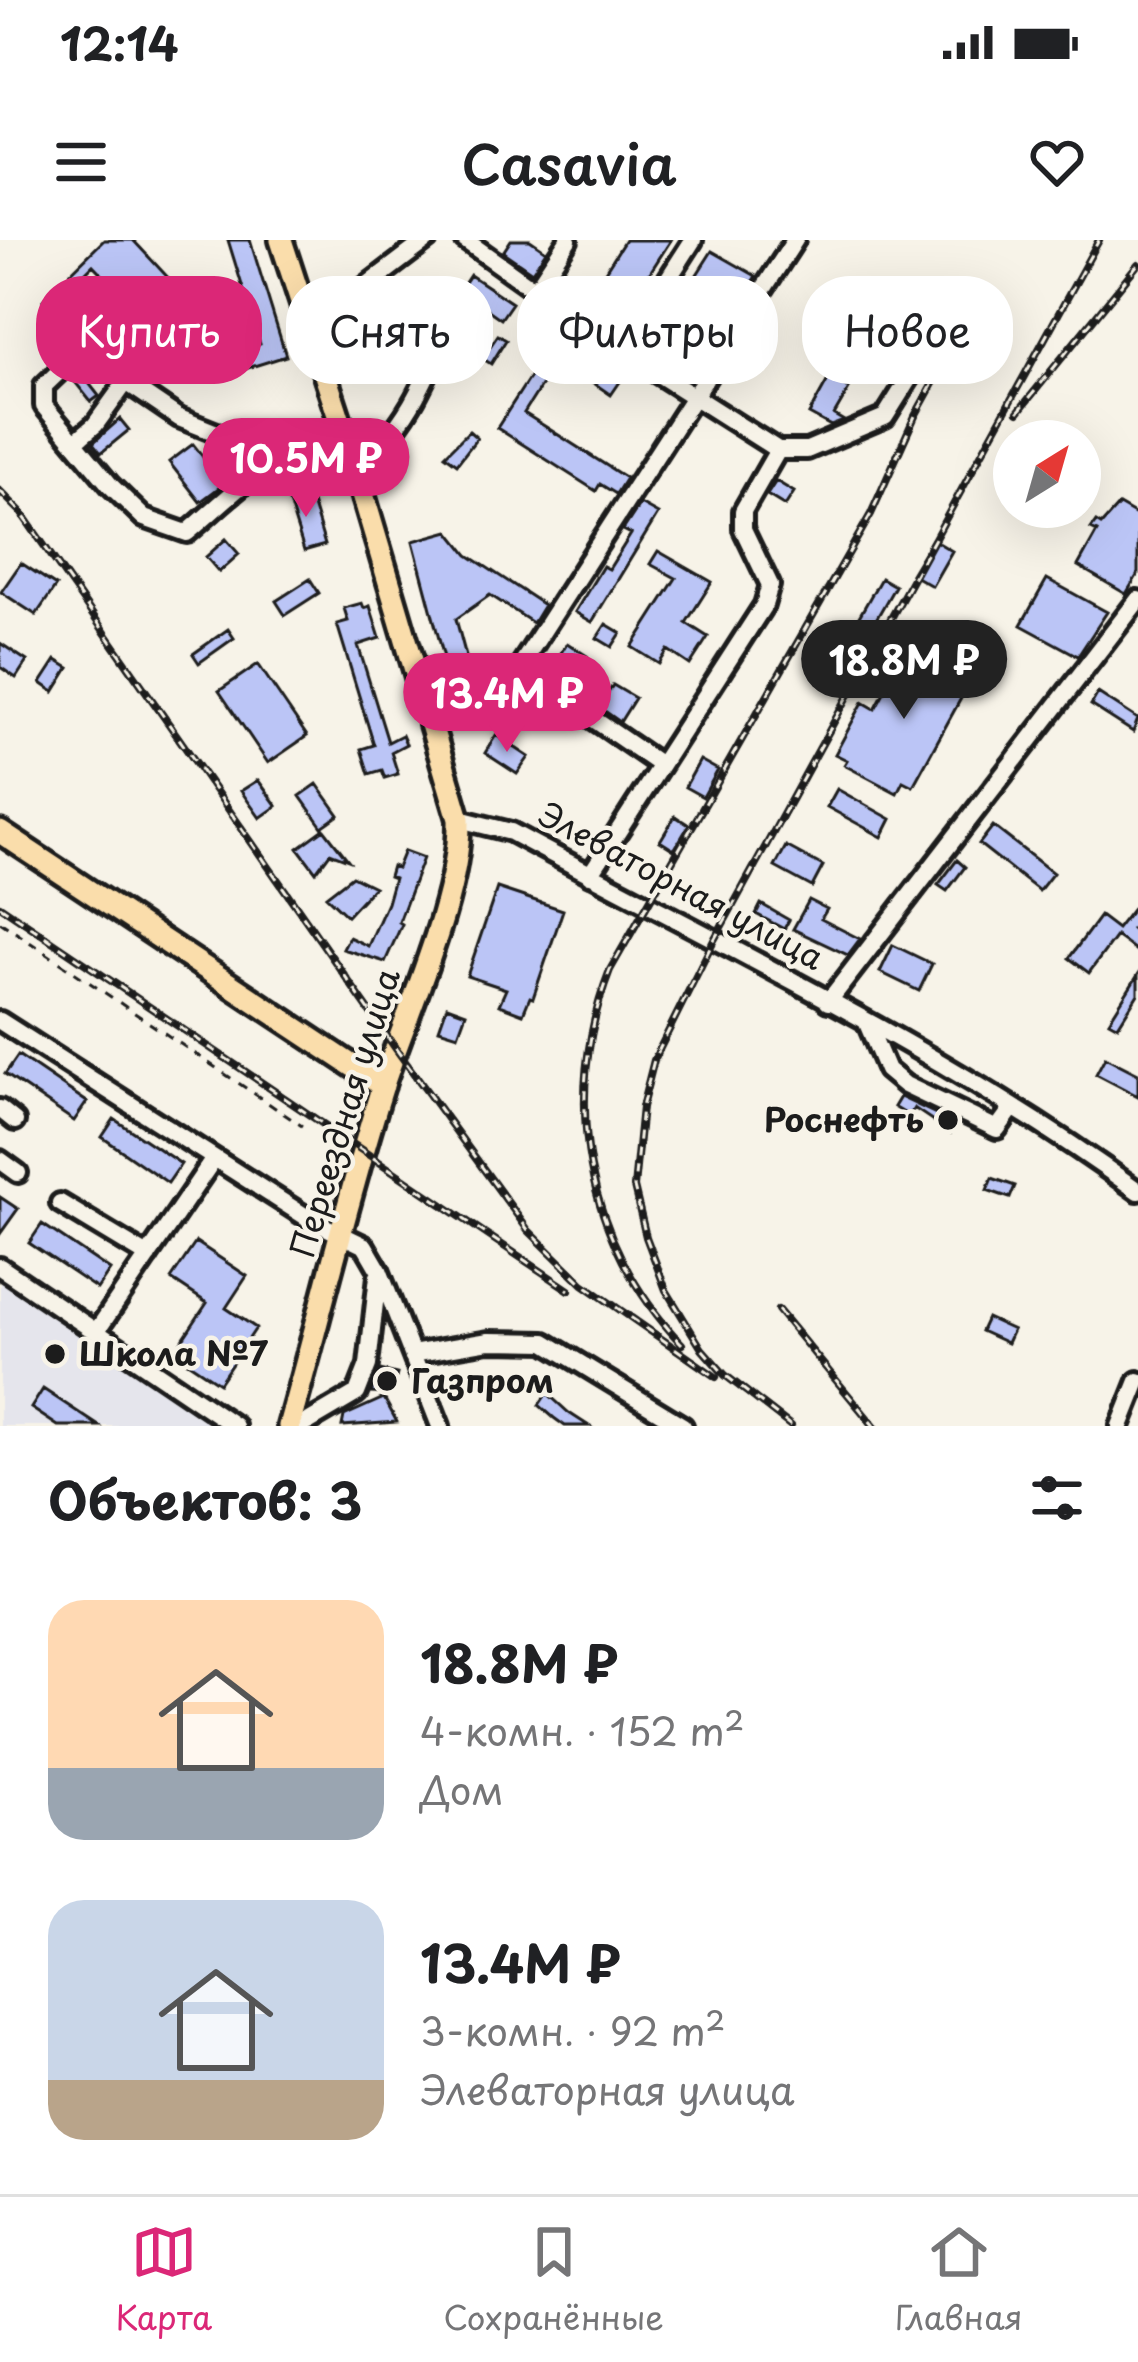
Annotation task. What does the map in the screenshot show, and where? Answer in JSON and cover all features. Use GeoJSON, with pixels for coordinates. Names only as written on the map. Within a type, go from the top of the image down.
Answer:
{"type":"FeatureCollection","features":[{"type":"Feature","properties":{"kind":"main road"},"geometry":{"type":"LineString","coordinates":[[280,240],[292,276]]}},
{"type":"Feature","properties":{"kind":"main road"},"geometry":{"type":"LineString","coordinates":[[328,384],[459,819]]}},
{"type":"Feature","properties":{"kind":"main road","name":"Переездная улица"},"geometry":{"type":"LineString","coordinates":[[289,1426],[383,1086],[451,885],[459,819]]}},
{"type":"Feature","properties":{"kind":"main road"},"geometry":{"type":"LineString","coordinates":[[0,832],[383,1086]]}},
{"type":"Feature","properties":{"kind":"street"},"geometry":{"type":"LineString","coordinates":[[380,276],[427,240]]}},
{"type":"Feature","properties":{"kind":"street"},"geometry":{"type":"LineString","coordinates":[[465,240],[535,290],[568,240]]}},
{"type":"Feature","properties":{"kind":"street"},"geometry":{"type":"LineString","coordinates":[[693,240],[622,351],[778,449],[807,451],[885,417],[906,384]]}},
{"type":"Feature","properties":{"kind":"street"},"geometry":{"type":"LineString","coordinates":[[659,764],[519,668],[795,240]]}},
{"type":"Feature","properties":{"kind":"street"},"geometry":{"type":"LineString","coordinates":[[46,384],[44,406],[110,485],[145,518],[188,533],[277,457],[312,441],[345,436]]}},
{"type":"Feature","properties":{"kind":"street"},"geometry":{"type":"LineString","coordinates":[[76,441],[125,384]]}},
{"type":"Feature","properties":{"kind":"street"},"geometry":{"type":"LineString","coordinates":[[129,384],[179,418],[277,457]]}},
{"type":"Feature","properties":{"kind":"street"},"geometry":{"type":"LineString","coordinates":[[355,467],[376,453],[424,384]]}},
{"type":"Feature","properties":{"kind":"street"},"geometry":{"type":"LineString","coordinates":[[590,875],[764,605],[770,585],[743,529],[743,511],[778,449]]}},
{"type":"Feature","properties":{"kind":"street"},"geometry":{"type":"LineString","coordinates":[[828,1002],[1138,600]]}},
{"type":"Feature","properties":{"kind":"street","name":"Элеваторная улица"},"geometry":{"type":"LineString","coordinates":[[459,819],[511,832],[867,1022],[1013,1107],[1138,1191]]}},
{"type":"Feature","properties":{"kind":"street"},"geometry":{"type":"LineString","coordinates":[[867,1022],[887,1070],[905,1085],[997,1129],[1013,1107]]}},
{"type":"Feature","properties":{"kind":"street"},"geometry":{"type":"LineString","coordinates":[[2,1029],[311,1220],[365,1246],[379,1270],[440,1426]]}},
{"type":"Feature","properties":{"kind":"street"},"geometry":{"type":"LineString","coordinates":[[0,1160],[18,1172]]}},
{"type":"Feature","properties":{"kind":"street"},"geometry":{"type":"LineString","coordinates":[[96,1332],[213,1160]]}},
{"type":"Feature","properties":{"kind":"street"},"geometry":{"type":"LineString","coordinates":[[61,1203],[148,1256]]}},
{"type":"Feature","properties":{"kind":"street"},"geometry":{"type":"LineString","coordinates":[[0,1267],[236,1426]]}},
{"type":"Feature","properties":{"kind":"street"},"geometry":{"type":"LineString","coordinates":[[301,1426],[357,1393],[368,1365],[379,1270]]}},
{"type":"Feature","properties":{"kind":"street"},"geometry":{"type":"LineString","coordinates":[[412,1354],[489,1341],[545,1342],[683,1426]]}},
{"type":"Feature","properties":{"kind":"street"},"geometry":{"type":"LineString","coordinates":[[1120,1426],[1138,1381]]}},
{"type":"Feature","properties":{"kind":"path"},"geometry":{"type":"LineString","coordinates":[[0,922],[302,1126]]}},
{"type":"Feature","properties":{"kind":"shaded area","name":"Школа №7"},"geometry":{"type":"Polygon","coordinates":[[[0,1282],[221,1426],[0,1426],[0,1282]]]}},
{"type":"Feature","properties":{"kind":"building"},"geometry":{"type":"Polygon","coordinates":[[[104,240],[133,240],[167,276],[104,276],[93,265],[86,272],[89,276],[67,276],[104,240]]]}},
{"type":"Feature","properties":{"kind":"building"},"geometry":{"type":"Polygon","coordinates":[[[228,240],[250,240],[261,276],[239,276],[228,240]]]}},
{"type":"Feature","properties":{"kind":"building"},"geometry":{"type":"Polygon","coordinates":[[[511,240],[530,240],[546,251],[532,272],[503,252],[511,240]]]}},
{"type":"Feature","properties":{"kind":"building"},"geometry":{"type":"Polygon","coordinates":[[[625,240],[671,240],[648,276],[602,276],[625,240]]]}},
{"type":"Feature","properties":{"kind":"building"},"geometry":{"type":"Polygon","coordinates":[[[712,251],[756,276],[696,276],[712,251]]]}},
{"type":"Feature","properties":{"kind":"building"},"geometry":{"type":"Polygon","coordinates":[[[262,279],[286,356],[262,364],[262,279]]]}},
{"type":"Feature","properties":{"kind":"building"},"geometry":{"type":"Polygon","coordinates":[[[493,290],[512,303],[501,319],[493,313],[493,290]]]}},
{"type":"Feature","properties":{"kind":"building"},"geometry":{"type":"Polygon","coordinates":[[[498,335],[506,340],[493,361],[498,335]]]}},
{"type":"Feature","properties":{"kind":"building"},"geometry":{"type":"Polygon","coordinates":[[[77,384],[90,384],[99,396],[91,402],[77,384]]]}},
{"type":"Feature","properties":{"kind":"building"},"geometry":{"type":"Polygon","coordinates":[[[525,384],[542,384],[524,413],[626,478],[616,494],[600,484],[596,491],[497,428],[525,384]]]}},
{"type":"Feature","properties":{"kind":"building"},"geometry":{"type":"Polygon","coordinates":[[[595,384],[618,384],[611,395],[595,384]]]}},
{"type":"Feature","properties":{"kind":"building"},"geometry":{"type":"Polygon","coordinates":[[[826,384],[849,389],[834,415],[844,421],[831,426],[809,414],[826,384]]]}},
{"type":"Feature","properties":{"kind":"building"},"geometry":{"type":"Polygon","coordinates":[[[120,419],[129,430],[101,453],[93,443],[120,419]]]}},
{"type":"Feature","properties":{"kind":"building"},"geometry":{"type":"Polygon","coordinates":[[[469,431],[477,438],[457,464],[445,455],[469,431]]]}},
{"type":"Feature","properties":{"kind":"building"},"geometry":{"type":"Polygon","coordinates":[[[193,444],[224,484],[200,502],[169,462],[193,444]]]}},
{"type":"Feature","properties":{"kind":"building"},"geometry":{"type":"Polygon","coordinates":[[[776,481],[794,492],[785,506],[767,495],[776,481]]]}},
{"type":"Feature","properties":{"kind":"building"},"geometry":{"type":"Polygon","coordinates":[[[308,489],[325,545],[304,551],[287,496],[308,489]]]}},
{"type":"Feature","properties":{"kind":"building"},"geometry":{"type":"Polygon","coordinates":[[[640,504],[658,514],[592,622],[575,612],[603,566],[609,569],[631,534],[623,530],[640,504]]]}},
{"type":"Feature","properties":{"kind":"building"},"geometry":{"type":"Polygon","coordinates":[[[1119,505],[1138,516],[1138,574],[1126,594],[1078,566],[1097,532],[1091,529],[1119,505]]]}},
{"type":"Feature","properties":{"kind":"building"},"geometry":{"type":"Polygon","coordinates":[[[449,531],[468,555],[544,605],[533,623],[490,595],[456,619],[482,717],[461,722],[413,541],[449,531]]]}},
{"type":"Feature","properties":{"kind":"building"},"geometry":{"type":"Polygon","coordinates":[[[226,539],[239,554],[219,572],[206,557],[226,539]]]}},
{"type":"Feature","properties":{"kind":"building"},"geometry":{"type":"Polygon","coordinates":[[[932,539],[952,551],[932,586],[911,574],[932,539]]]}},
{"type":"Feature","properties":{"kind":"building"},"geometry":{"type":"Polygon","coordinates":[[[658,551],[712,582],[686,623],[708,637],[690,665],[668,650],[659,664],[632,647],[676,578],[650,564],[658,551]]]}},
{"type":"Feature","properties":{"kind":"building"},"geometry":{"type":"Polygon","coordinates":[[[21,563],[56,586],[36,615],[1,592],[21,563]]]}},
{"type":"Feature","properties":{"kind":"building"},"geometry":{"type":"Polygon","coordinates":[[[881,578],[895,586],[870,630],[856,622],[881,578]]]}},
{"type":"Feature","properties":{"kind":"building"},"geometry":{"type":"Polygon","coordinates":[[[310,579],[319,593],[285,615],[276,601],[310,579]]]}},
{"type":"Feature","properties":{"kind":"building"},"geometry":{"type":"Polygon","coordinates":[[[1047,579],[1107,612],[1078,656],[1021,625],[1047,579]]]}},
{"type":"Feature","properties":{"kind":"building"},"geometry":{"type":"Polygon","coordinates":[[[362,603],[364,608],[370,606],[380,638],[358,645],[388,742],[402,735],[406,744],[391,752],[398,774],[385,778],[382,770],[369,774],[361,749],[374,745],[337,624],[348,621],[344,608],[362,603]]]}},
{"type":"Feature","properties":{"kind":"building"},"geometry":{"type":"Polygon","coordinates":[[[606,624],[621,633],[612,647],[597,638],[606,624]]]}},
{"type":"Feature","properties":{"kind":"building"},"geometry":{"type":"Polygon","coordinates":[[[228,629],[234,638],[199,663],[193,654],[228,629]]]}},
{"type":"Feature","properties":{"kind":"building"},"geometry":{"type":"Polygon","coordinates":[[[0,643],[27,661],[16,678],[0,667],[0,643]]]}},
{"type":"Feature","properties":{"kind":"building"},"geometry":{"type":"Polygon","coordinates":[[[567,643],[587,656],[574,677],[554,664],[567,643]]]}},
{"type":"Feature","properties":{"kind":"building"},"geometry":{"type":"Polygon","coordinates":[[[909,646],[971,680],[913,786],[903,781],[897,793],[844,765],[847,760],[835,754],[863,702],[875,709],[909,646]]]}},
{"type":"Feature","properties":{"kind":"building"},"geometry":{"type":"Polygon","coordinates":[[[56,660],[69,668],[54,692],[41,683],[56,660]]]}},
{"type":"Feature","properties":{"kind":"building"},"geometry":{"type":"Polygon","coordinates":[[[258,664],[307,736],[268,763],[219,691],[258,664]]]}},
{"type":"Feature","properties":{"kind":"building"},"geometry":{"type":"Polygon","coordinates":[[[613,685],[635,698],[620,722],[599,707],[613,685]]]}},
{"type":"Feature","properties":{"kind":"building"},"geometry":{"type":"Polygon","coordinates":[[[1098,693],[1138,719],[1133,732],[1091,705],[1098,693]]]}},
{"type":"Feature","properties":{"kind":"building"},"geometry":{"type":"Polygon","coordinates":[[[496,735],[529,757],[517,774],[485,753],[496,735]]]}},
{"type":"Feature","properties":{"kind":"building"},"geometry":{"type":"Polygon","coordinates":[[[700,760],[718,770],[703,797],[685,787],[700,760]]]}},
{"type":"Feature","properties":{"kind":"building"},"geometry":{"type":"Polygon","coordinates":[[[258,780],[277,806],[260,818],[241,791],[258,780]]]}},
{"type":"Feature","properties":{"kind":"building"},"geometry":{"type":"Polygon","coordinates":[[[317,784],[339,815],[322,827],[300,796],[317,784]]]}},
{"type":"Feature","properties":{"kind":"building"},"geometry":{"type":"Polygon","coordinates":[[[837,789],[891,819],[882,837],[827,807],[837,789]]]}},
{"type":"Feature","properties":{"kind":"building"},"geometry":{"type":"Polygon","coordinates":[[[675,816],[689,825],[674,850],[660,841],[675,816]]]}},
{"type":"Feature","properties":{"kind":"building"},"geometry":{"type":"Polygon","coordinates":[[[993,826],[1053,873],[1039,891],[979,844],[993,826]]]}},
{"type":"Feature","properties":{"kind":"building"},"geometry":{"type":"Polygon","coordinates":[[[324,829],[348,860],[330,853],[316,872],[298,848],[324,829]]]}},
{"type":"Feature","properties":{"kind":"building"},"geometry":{"type":"Polygon","coordinates":[[[786,846],[823,866],[812,887],[775,867],[786,846]]]}},
{"type":"Feature","properties":{"kind":"building"},"geometry":{"type":"Polygon","coordinates":[[[404,851],[423,858],[385,962],[343,949],[349,937],[368,946],[387,903],[392,866],[397,868],[404,851]]]}},
{"type":"Feature","properties":{"kind":"building"},"geometry":{"type":"Polygon","coordinates":[[[957,860],[965,867],[947,891],[938,885],[957,860]]]}},
{"type":"Feature","properties":{"kind":"building"},"geometry":{"type":"Polygon","coordinates":[[[352,876],[374,887],[347,916],[326,896],[352,876]]]}},
{"type":"Feature","properties":{"kind":"building"},"geometry":{"type":"Polygon","coordinates":[[[497,888],[563,910],[523,1014],[499,1005],[506,989],[467,976],[497,888]]]}},
{"type":"Feature","properties":{"kind":"building"},"geometry":{"type":"Polygon","coordinates":[[[809,900],[827,909],[821,919],[860,939],[848,955],[793,929],[809,900]]]}},
{"type":"Feature","properties":{"kind":"building"},"geometry":{"type":"Polygon","coordinates":[[[1138,902],[1138,921],[1132,929],[1138,934],[1138,952],[1116,936],[1089,973],[1069,958],[1100,916],[1117,929],[1138,902]]]}},
{"type":"Feature","properties":{"kind":"building"},"geometry":{"type":"Polygon","coordinates":[[[761,904],[789,920],[784,929],[756,914],[761,904]]]}},
{"type":"Feature","properties":{"kind":"building"},"geometry":{"type":"Polygon","coordinates":[[[893,945],[932,964],[919,991],[880,972],[893,945]]]}},
{"type":"Feature","properties":{"kind":"building"},"geometry":{"type":"Polygon","coordinates":[[[1138,975],[1138,994],[1118,1026],[1109,1021],[1138,975]]]}},
{"type":"Feature","properties":{"kind":"building"},"geometry":{"type":"Polygon","coordinates":[[[447,1006],[466,1013],[458,1035],[439,1029],[447,1006]]]}},
{"type":"Feature","properties":{"kind":"building"},"geometry":{"type":"Polygon","coordinates":[[[18,1055],[87,1102],[74,1121],[5,1074],[18,1055]]]}},
{"type":"Feature","properties":{"kind":"building"},"geometry":{"type":"Polygon","coordinates":[[[1105,1057],[1138,1074],[1138,1096],[1096,1074],[1105,1057]]]}},
{"type":"Feature","properties":{"kind":"building"},"geometry":{"type":"Polygon","coordinates":[[[900,1097],[957,1124],[951,1133],[914,1108],[909,1116],[894,1107],[900,1097]]]}},
{"type":"Feature","properties":{"kind":"building"},"geometry":{"type":"Polygon","coordinates":[[[114,1119],[181,1164],[168,1183],[102,1137],[114,1119]]]}},
{"type":"Feature","properties":{"kind":"building"},"geometry":{"type":"Polygon","coordinates":[[[992,1178],[1015,1186],[1010,1198],[987,1190],[992,1178]]]}},
{"type":"Feature","properties":{"kind":"building"},"geometry":{"type":"Polygon","coordinates":[[[0,1197],[18,1209],[0,1234],[0,1197]]]}},
{"type":"Feature","properties":{"kind":"building"},"geometry":{"type":"Polygon","coordinates":[[[42,1224],[110,1270],[97,1289],[29,1243],[42,1224]]]}},
{"type":"Feature","properties":{"kind":"building"},"geometry":{"type":"Polygon","coordinates":[[[196,1242],[247,1276],[226,1308],[256,1328],[219,1383],[186,1361],[193,1350],[181,1342],[207,1303],[171,1279],[196,1242]]]}},
{"type":"Feature","properties":{"kind":"building"},"geometry":{"type":"Polygon","coordinates":[[[987,1318],[1013,1330],[1007,1343],[981,1331],[987,1318]]]}},
{"type":"Feature","properties":{"kind":"building","name":"Газпром"},"geometry":{"type":"Polygon","coordinates":[[[380,1370],[397,1374],[392,1394],[371,1393],[380,1370]]]}},
{"type":"Feature","properties":{"kind":"building"},"geometry":{"type":"Polygon","coordinates":[[[43,1389],[99,1426],[58,1426],[31,1408],[43,1389]]]}},
{"type":"Feature","properties":{"kind":"building"},"geometry":{"type":"Polygon","coordinates":[[[547,1393],[589,1426],[565,1426],[554,1418],[539,1405],[547,1393]]]}},
{"type":"Feature","properties":{"kind":"building"},"geometry":{"type":"Polygon","coordinates":[[[384,1398],[397,1422],[342,1426],[344,1416],[384,1398]]]}},
{"type":"Feature","properties":{"kind":"railway"},"geometry":{"type":"LineString","coordinates":[[791,1426],[725,1375],[702,1349],[666,1290],[646,1237],[634,1187],[642,1107],[654,1060],[714,940],[1099,240]]}},
{"type":"Feature","properties":{"kind":"railway"},"geometry":{"type":"LineString","coordinates":[[1018,412],[1138,264]]}},
{"type":"Feature","properties":{"kind":"railway"},"geometry":{"type":"LineString","coordinates":[[682,1344],[649,1304],[603,1215],[585,1118],[595,1019],[610,970],[871,514],[933,384]]}},
{"type":"Feature","properties":{"kind":"railway"},"geometry":{"type":"LineString","coordinates":[[0,491],[20,511],[528,1230],[583,1284],[716,1377]]}},
{"type":"Feature","properties":{"kind":"railway"},"geometry":{"type":"LineString","coordinates":[[0,906],[569,1290]]}},
{"type":"Feature","properties":{"kind":"railway"},"geometry":{"type":"LineString","coordinates":[[778,1310],[874,1426]]}},
{"type":"Feature","properties":{"kind":"place","name":"Роснефть"},"geometry":{"type":"Point","coordinates":[948,1120]}},
{"type":"Feature","properties":{"kind":"place","name":"Школа №7"},"geometry":{"type":"Point","coordinates":[55,1354]}},
{"type":"Feature","properties":{"kind":"place","name":"Газпром"},"geometry":{"type":"Point","coordinates":[387,1381]}}]}
